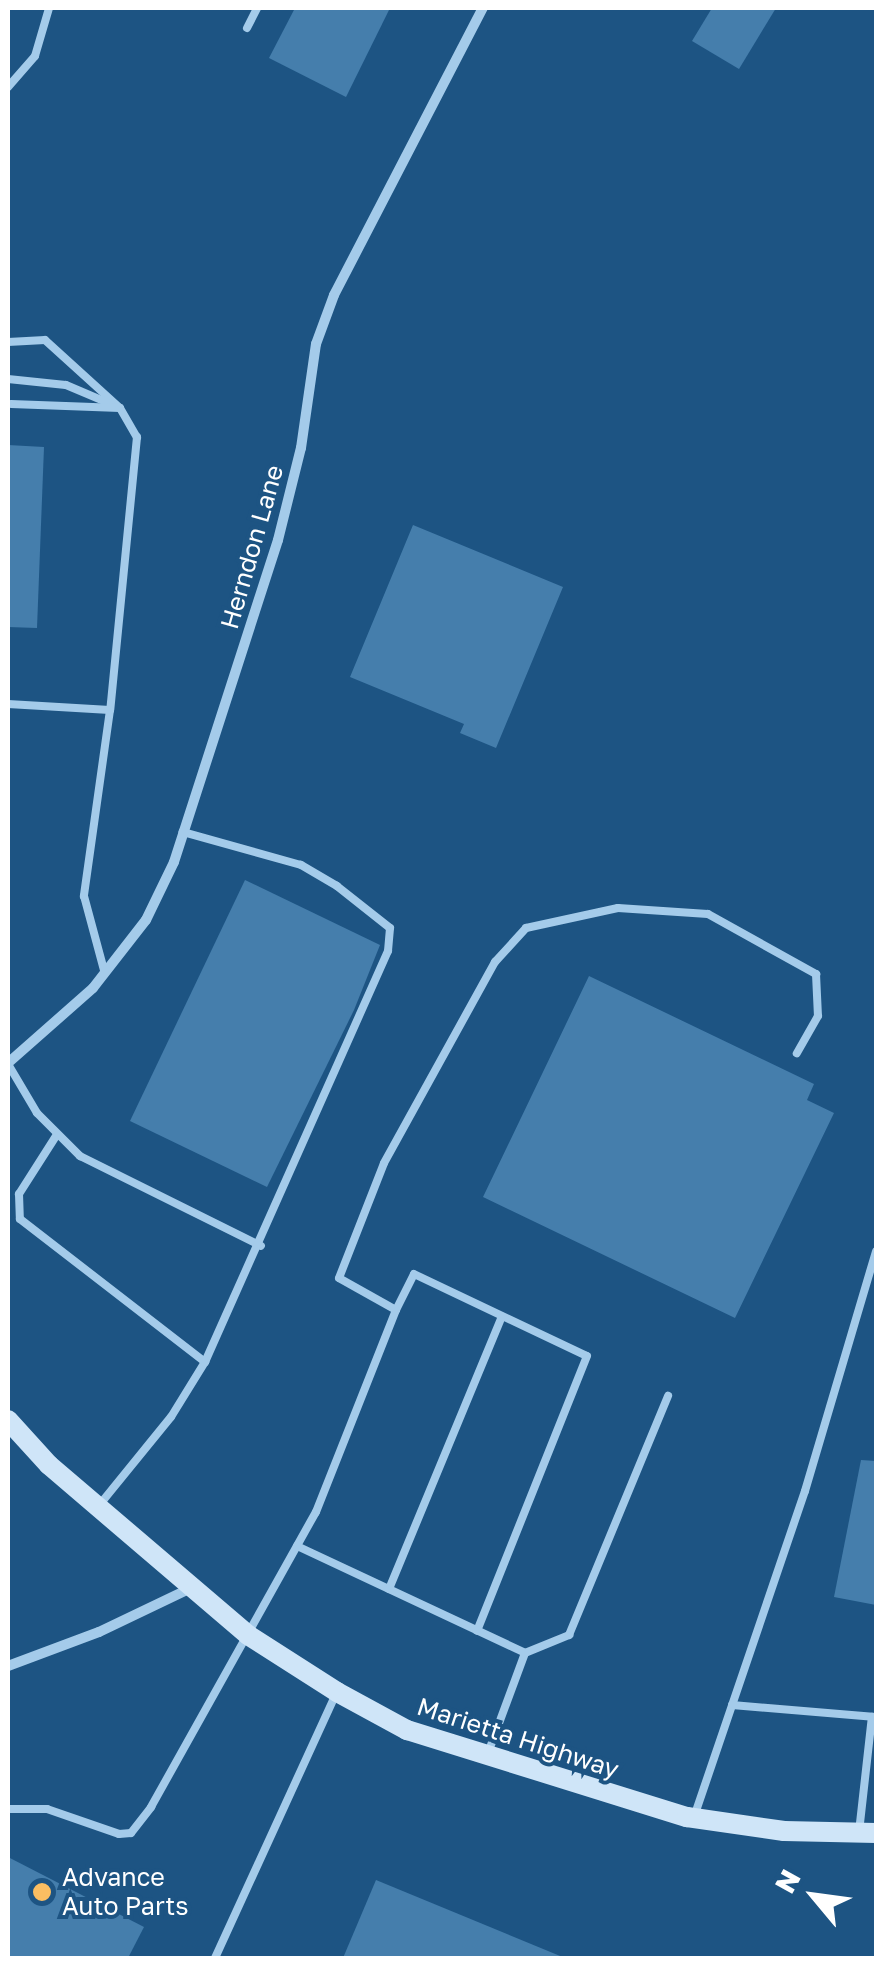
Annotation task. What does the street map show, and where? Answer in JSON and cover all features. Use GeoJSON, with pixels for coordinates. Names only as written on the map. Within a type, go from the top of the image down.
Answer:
{"type":"FeatureCollection","features":[{"type":"Feature","properties":{"kind":"main road","name":"Marietta Highway"},"geometry":{"type":"LineString","coordinates":[[8,1420],[49,1465],[248,1635],[407,1730],[694,1818],[784,1831],[868,1832]]}},
{"type":"Feature","properties":{"kind":"street","name":"Herndon Lane"},"geometry":{"type":"LineString","coordinates":[[8,1064],[93,988],[146,920],[184,832],[278,540],[301,448],[316,344],[334,295],[483,8]]}},
{"type":"Feature","properties":{"kind":"street"},"geometry":{"type":"LineString","coordinates":[[8,1666],[99,1632],[192,1587]]}},
{"type":"Feature","properties":{"kind":"lane"},"geometry":{"type":"LineString","coordinates":[[8,87],[35,56],[49,8]]}},
{"type":"Feature","properties":{"kind":"lane"},"geometry":{"type":"LineString","coordinates":[[246,28],[256,8]]}},
{"type":"Feature","properties":{"kind":"lane"},"geometry":{"type":"LineString","coordinates":[[8,342],[45,340],[120,408],[136,437],[110,710],[84,896],[104,970]]}},
{"type":"Feature","properties":{"kind":"lane"},"geometry":{"type":"LineString","coordinates":[[8,379],[66,386],[120,408]]}},
{"type":"Feature","properties":{"kind":"lane"},"geometry":{"type":"LineString","coordinates":[[11,404],[120,408]]}},
{"type":"Feature","properties":{"kind":"lane"},"geometry":{"type":"LineString","coordinates":[[8,704],[110,710]]}},
{"type":"Feature","properties":{"kind":"lane"},"geometry":{"type":"LineString","coordinates":[[98,1507],[171,1418],[206,1362],[261,1246],[388,951],[390,928],[374,911],[300,865],[184,832]]}},
{"type":"Feature","properties":{"kind":"lane"},"geometry":{"type":"LineString","coordinates":[[396,1310],[339,1278],[384,1163],[495,962],[526,928],[618,908],[708,914],[816,974],[818,1016],[796,1053]]}},
{"type":"Feature","properties":{"kind":"lane"},"geometry":{"type":"LineString","coordinates":[[8,1064],[56,1136],[80,1156],[261,1246]]}},
{"type":"Feature","properties":{"kind":"lane"},"geometry":{"type":"LineString","coordinates":[[56,1136],[19,1194],[20,1220],[206,1362]]}},
{"type":"Feature","properties":{"kind":"lane"},"geometry":{"type":"LineString","coordinates":[[694,1818],[805,1491],[876,1251]]}},
{"type":"Feature","properties":{"kind":"lane"},"geometry":{"type":"LineString","coordinates":[[8,1809],[46,1809],[104,1831],[131,1832],[151,1807],[297,1546],[332,1474],[414,1274],[586,1356],[477,1631]]}},
{"type":"Feature","properties":{"kind":"lane"},"geometry":{"type":"LineString","coordinates":[[389,1590],[502,1316]]}},
{"type":"Feature","properties":{"kind":"lane"},"geometry":{"type":"LineString","coordinates":[[487,1757],[525,1654],[569,1635],[668,1396]]}},
{"type":"Feature","properties":{"kind":"lane"},"geometry":{"type":"LineString","coordinates":[[297,1546],[525,1654]]}},
{"type":"Feature","properties":{"kind":"lane"},"geometry":{"type":"LineString","coordinates":[[215,1958],[338,1692]]}},
{"type":"Feature","properties":{"kind":"lane"},"geometry":{"type":"LineString","coordinates":[[732,1705],[874,1717],[868,1832]]}},
{"type":"Feature","properties":{"kind":"building"},"geometry":{"type":"Polygon","coordinates":[[[295,8],[390,8],[346,97],[269,58],[295,8]]]}},
{"type":"Feature","properties":{"kind":"building"},"geometry":{"type":"Polygon","coordinates":[[[712,8],[776,8],[739,69],[692,41],[712,8]]]}},
{"type":"Feature","properties":{"kind":"building"},"geometry":{"type":"Polygon","coordinates":[[[8,445],[44,447],[37,628],[8,627],[8,445]]]}},
{"type":"Feature","properties":{"kind":"building"},"geometry":{"type":"Polygon","coordinates":[[[413,525],[563,587],[496,748],[460,733],[464,724],[350,677],[413,525]]]}},
{"type":"Feature","properties":{"kind":"building"},"geometry":{"type":"Polygon","coordinates":[[[245,880],[380,945],[354,1010],[267,1187],[130,1121],[245,880]]]}},
{"type":"Feature","properties":{"kind":"building"},"geometry":{"type":"Polygon","coordinates":[[[589,976],[814,1084],[807,1100],[834,1113],[735,1318],[483,1197],[589,976]]]}},
{"type":"Feature","properties":{"kind":"building"},"geometry":{"type":"Polygon","coordinates":[[[861,1460],[876,1461],[876,1605],[834,1597],[861,1460]]]}},
{"type":"Feature","properties":{"kind":"building","name":"Advance Auto Parts"},"geometry":{"type":"Polygon","coordinates":[[[8,1857],[144,1927],[128,1958],[8,1958],[8,1857]]]}},
{"type":"Feature","properties":{"kind":"building"},"geometry":{"type":"Polygon","coordinates":[[[376,1880],[565,1958],[343,1958],[376,1880]]]}},
{"type":"Feature","properties":{"kind":"place","name":"Advance Auto Parts"},"geometry":{"type":"Point","coordinates":[42,1892]}}]}
